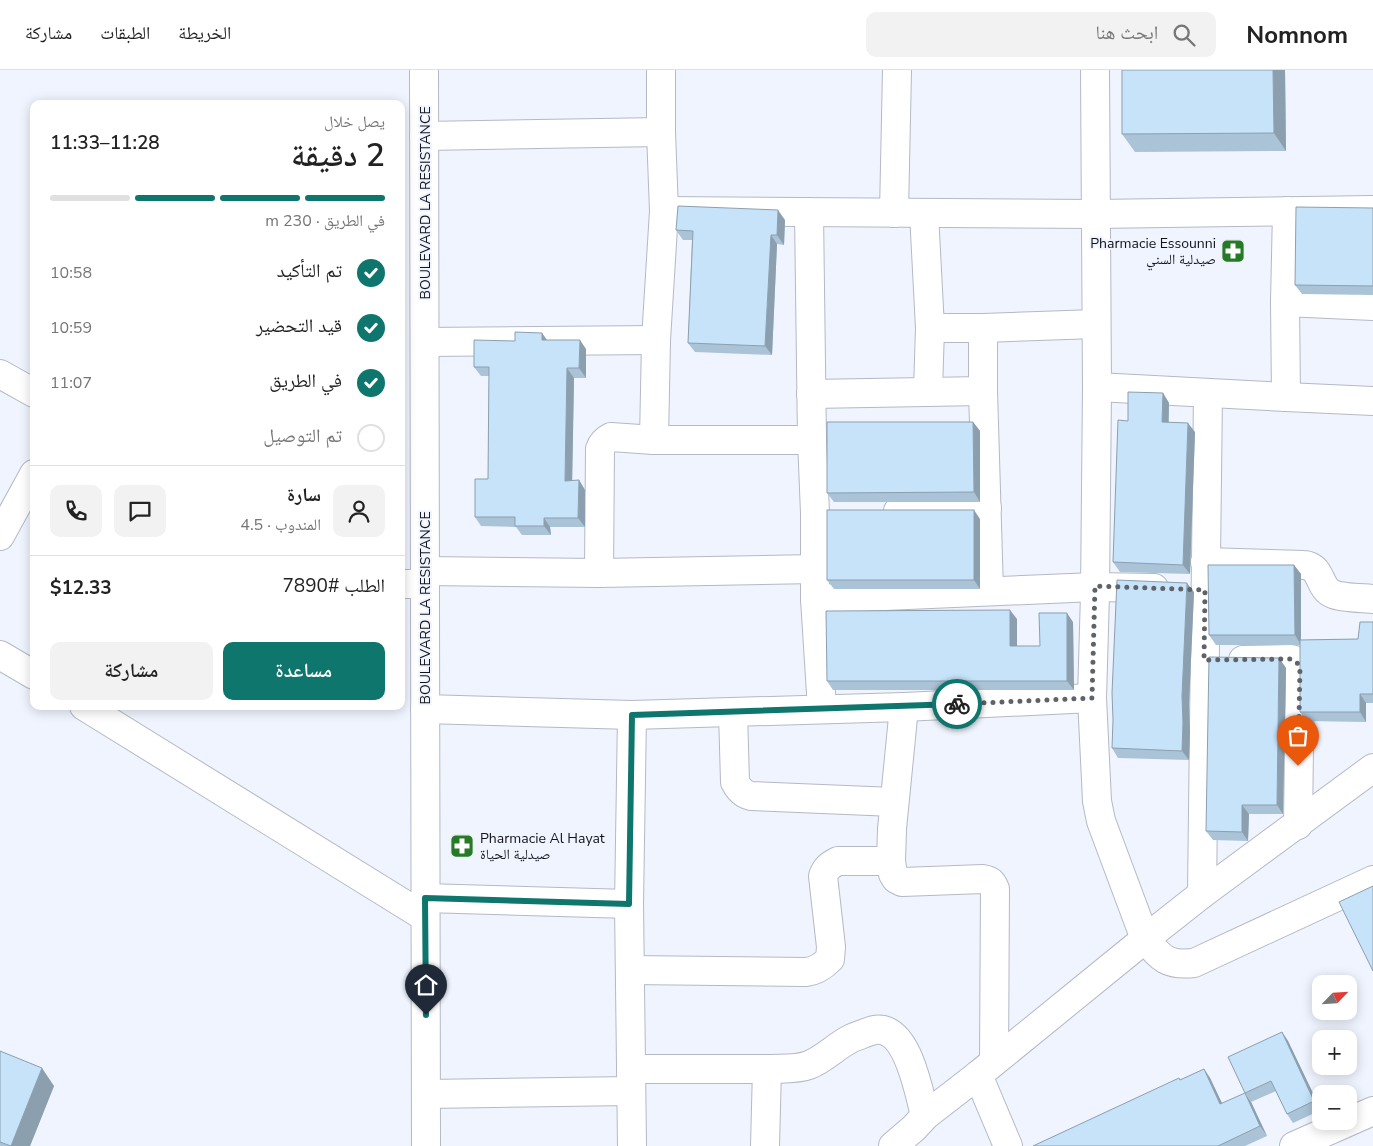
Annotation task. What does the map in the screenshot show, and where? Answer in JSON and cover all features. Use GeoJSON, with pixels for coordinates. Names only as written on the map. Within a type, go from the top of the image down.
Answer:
{"type":"FeatureCollection","features":[{"type":"Feature","properties":{"kind":"street","name":"BOULEVARD LA RESISTANCE"},"geometry":{"type":"LineString","coordinates":[[424,70],[425,342],[417,580],[425,709],[426,1146]]}},
{"type":"Feature","properties":{"kind":"street"},"geometry":{"type":"LineString","coordinates":[[654,440],[656,340],[664,210],[661,70]]}},
{"type":"Feature","properties":{"kind":"street"},"geometry":{"type":"LineString","coordinates":[[894,213],[897,70]]}},
{"type":"Feature","properties":{"kind":"street"},"geometry":{"type":"LineString","coordinates":[[1095,70],[1097,387],[1092,698],[1097,801],[1101,821],[1145,939],[1160,957],[1181,965],[1194,963],[1373,880]]}},
{"type":"Feature","properties":{"kind":"street"},"geometry":{"type":"LineString","coordinates":[[424,136],[661,132]]}},
{"type":"Feature","properties":{"kind":"street"},"geometry":{"type":"LineString","coordinates":[[664,210],[1096,214],[1373,210]]}},
{"type":"Feature","properties":{"kind":"street"},"geometry":{"type":"LineString","coordinates":[[1286,397],[1285,302],[1287,211]]}},
{"type":"Feature","properties":{"kind":"street"},"geometry":{"type":"LineString","coordinates":[[809,212],[815,599],[822,709]]}},
{"type":"Feature","properties":{"kind":"street"},"geometry":{"type":"LineString","coordinates":[[924,213],[930,328],[928,391]]}},
{"type":"Feature","properties":{"kind":"street"},"geometry":{"type":"LineString","coordinates":[[1285,302],[1373,306]]}},
{"type":"Feature","properties":{"kind":"street"},"geometry":{"type":"LineString","coordinates":[[930,328],[1096,324]]}},
{"type":"Feature","properties":{"kind":"street"},"geometry":{"type":"LineString","coordinates":[[983,328],[989,591]]}},
{"type":"Feature","properties":{"kind":"street"},"geometry":{"type":"LineString","coordinates":[[425,342],[656,340]]}},
{"type":"Feature","properties":{"kind":"street"},"geometry":{"type":"LineString","coordinates":[[0,374],[30,391]]}},
{"type":"Feature","properties":{"kind":"street"},"geometry":{"type":"LineString","coordinates":[[1097,387],[1373,401]]}},
{"type":"Feature","properties":{"kind":"street"},"geometry":{"type":"LineString","coordinates":[[811,394],[983,391]]}},
{"type":"Feature","properties":{"kind":"street"},"geometry":{"type":"LineString","coordinates":[[1202,894],[1204,660],[1188,589],[1205,562],[1208,393]]}},
{"type":"Feature","properties":{"kind":"street"},"geometry":{"type":"LineString","coordinates":[[599,573],[600,450],[602,444],[611,437],[654,440],[812,440]]}},
{"type":"Feature","properties":{"kind":"street"},"geometry":{"type":"LineString","coordinates":[[0,536],[30,481]]}},
{"type":"Feature","properties":{"kind":"street"},"geometry":{"type":"LineString","coordinates":[[872,511],[987,508]]}},
{"type":"Feature","properties":{"kind":"street"},"geometry":{"type":"LineString","coordinates":[[815,513],[844,512]]}},
{"type":"Feature","properties":{"kind":"street"},"geometry":{"type":"LineString","coordinates":[[1205,562],[1304,565],[1312,567],[1317,572],[1322,585],[1334,595],[1373,598]]}},
{"type":"Feature","properties":{"kind":"street"},"geometry":{"type":"LineString","coordinates":[[417,580],[599,573],[815,569]]}},
{"type":"Feature","properties":{"kind":"street"},"geometry":{"type":"LineString","coordinates":[[815,599],[1095,586],[1188,589]]}},
{"type":"Feature","properties":{"kind":"street"},"geometry":{"type":"LineString","coordinates":[[0,655],[30,673]]}},
{"type":"Feature","properties":{"kind":"street"},"geometry":{"type":"LineString","coordinates":[[1204,660],[1291,659],[1295,660],[1298,664],[1300,668],[1298,825]]}},
{"type":"Feature","properties":{"kind":"street"},"geometry":{"type":"LineString","coordinates":[[425,709],[632,715],[904,707],[1092,698]]}},
{"type":"Feature","properties":{"kind":"street"},"geometry":{"type":"LineString","coordinates":[[904,707],[894,802],[891,862],[893,874],[896,879],[902,882],[983,879],[989,880],[995,889],[986,1068],[1008,1146]]}},
{"type":"Feature","properties":{"kind":"street"},"geometry":{"type":"LineString","coordinates":[[91,710],[425,907],[629,904]]}},
{"type":"Feature","properties":{"kind":"street"},"geometry":{"type":"LineString","coordinates":[[733,712],[735,782],[744,794],[751,796],[894,802]]}},
{"type":"Feature","properties":{"kind":"street"},"geometry":{"type":"LineString","coordinates":[[632,715],[629,904],[632,1146]]}},
{"type":"Feature","properties":{"kind":"street"},"geometry":{"type":"LineString","coordinates":[[893,1146],[925,1116],[1202,894],[1373,768]]}},
{"type":"Feature","properties":{"kind":"street"},"geometry":{"type":"LineString","coordinates":[[630,970],[813,971],[830,959],[831,947],[823,876],[825,869],[838,861],[891,862]]}},
{"type":"Feature","properties":{"kind":"street"},"geometry":{"type":"LineString","coordinates":[[426,1094],[798,1068],[812,1064],[850,1039],[874,1030],[892,1034],[908,1058],[925,1116]]}},
{"type":"Feature","properties":{"kind":"street"},"geometry":{"type":"LineString","coordinates":[[766,1146],[767,1069]]}},
{"type":"Feature","properties":{"kind":"street"},"geometry":{"type":"LineString","coordinates":[[1294,1146],[1373,1111]]}},
{"type":"Feature","properties":{"kind":"building"},"geometry":{"type":"Polygon","coordinates":[[[1122,70],[1273,70],[1274,133],[1122,134],[1122,70]]]}},
{"type":"Feature","properties":{"kind":"building"},"geometry":{"type":"Polygon","coordinates":[[[678,206],[778,210],[777,235],[771,235],[765,346],[688,343],[693,231],[676,230],[678,206]]]}},
{"type":"Feature","properties":{"kind":"building"},"geometry":{"type":"Polygon","coordinates":[[[1296,207],[1373,208],[1373,286],[1295,285],[1296,207]]]}},
{"type":"Feature","properties":{"kind":"building"},"geometry":{"type":"Polygon","coordinates":[[[515,332],[542,333],[542,340],[580,340],[579,368],[567,368],[565,481],[579,480],[578,518],[544,518],[544,526],[515,526],[515,517],[475,517],[475,479],[488,479],[489,367],[474,367],[474,340],[515,341],[515,332]]]}},
{"type":"Feature","properties":{"kind":"building"},"geometry":{"type":"Polygon","coordinates":[[[1128,392],[1163,393],[1162,422],[1188,423],[1183,565],[1113,562],[1118,420],[1128,421],[1128,392]]]}},
{"type":"Feature","properties":{"kind":"building"},"geometry":{"type":"Polygon","coordinates":[[[827,422],[973,422],[974,492],[827,493],[827,422]]]}},
{"type":"Feature","properties":{"kind":"building"},"geometry":{"type":"Polygon","coordinates":[[[827,510],[974,510],[974,580],[827,580],[827,510]]]}},
{"type":"Feature","properties":{"kind":"building"},"geometry":{"type":"Polygon","coordinates":[[[1208,565],[1294,565],[1295,635],[1209,635],[1208,565]]]}},
{"type":"Feature","properties":{"kind":"building"},"geometry":{"type":"Polygon","coordinates":[[[1117,580],[1187,583],[1182,696],[1182,751],[1112,748],[1112,693],[1117,580]]]}},
{"type":"Feature","properties":{"kind":"building"},"geometry":{"type":"Polygon","coordinates":[[[1010,610],[1010,646],[1040,646],[1039,613],[1067,613],[1067,681],[827,681],[826,611],[1010,610]]]}},
{"type":"Feature","properties":{"kind":"building"},"geometry":{"type":"Polygon","coordinates":[[[1360,622],[1373,622],[1373,694],[1360,694],[1360,712],[1300,712],[1300,640],[1358,639],[1360,622]]]}},
{"type":"Feature","properties":{"kind":"building"},"geometry":{"type":"Polygon","coordinates":[[[1209,657],[1279,658],[1277,805],[1242,805],[1242,832],[1206,831],[1209,657]]]}},
{"type":"Feature","properties":{"kind":"building"},"geometry":{"type":"Polygon","coordinates":[[[1373,886],[1373,971],[1339,902],[1373,886]]]}},
{"type":"Feature","properties":{"kind":"building"},"geometry":{"type":"Polygon","coordinates":[[[1282,1032],[1312,1097],[1312,1102],[1287,1114],[1271,1081],[1245,1093],[1228,1057],[1282,1032]]]}},
{"type":"Feature","properties":{"kind":"building"},"geometry":{"type":"Polygon","coordinates":[[[0,1051],[42,1068],[11,1146],[0,1142],[0,1051]]]}},
{"type":"Feature","properties":{"kind":"building"},"geometry":{"type":"Polygon","coordinates":[[[1204,1069],[1220,1104],[1245,1093],[1260,1126],[1218,1146],[1033,1146],[1179,1078],[1180,1080],[1204,1069]]]}},
{"type":"Feature","properties":{"kind":"way so far"},"geometry":{"type":"LineString","coordinates":[[957,704],[1092,698],[1095,586],[1205,590],[1204,660],[1291,659],[1295,660],[1298,664],[1300,668],[1298,766]]}},
{"type":"Feature","properties":{"kind":"place","name":"Pharmacie Essounni صيدلية السني"},"geometry":{"type":"Point","coordinates":[1233,251]}},
{"type":"Feature","properties":{"kind":"place","name":"Pharmacie Al Hayat صيدلية الحياة"},"geometry":{"type":"Point","coordinates":[462,846]}},
{"type":"Feature","properties":{"kind":"route"},"geometry":{"type":"LineString","coordinates":[[426,1015],[425,898],[629,904],[632,715],[957,704]]}}]}
